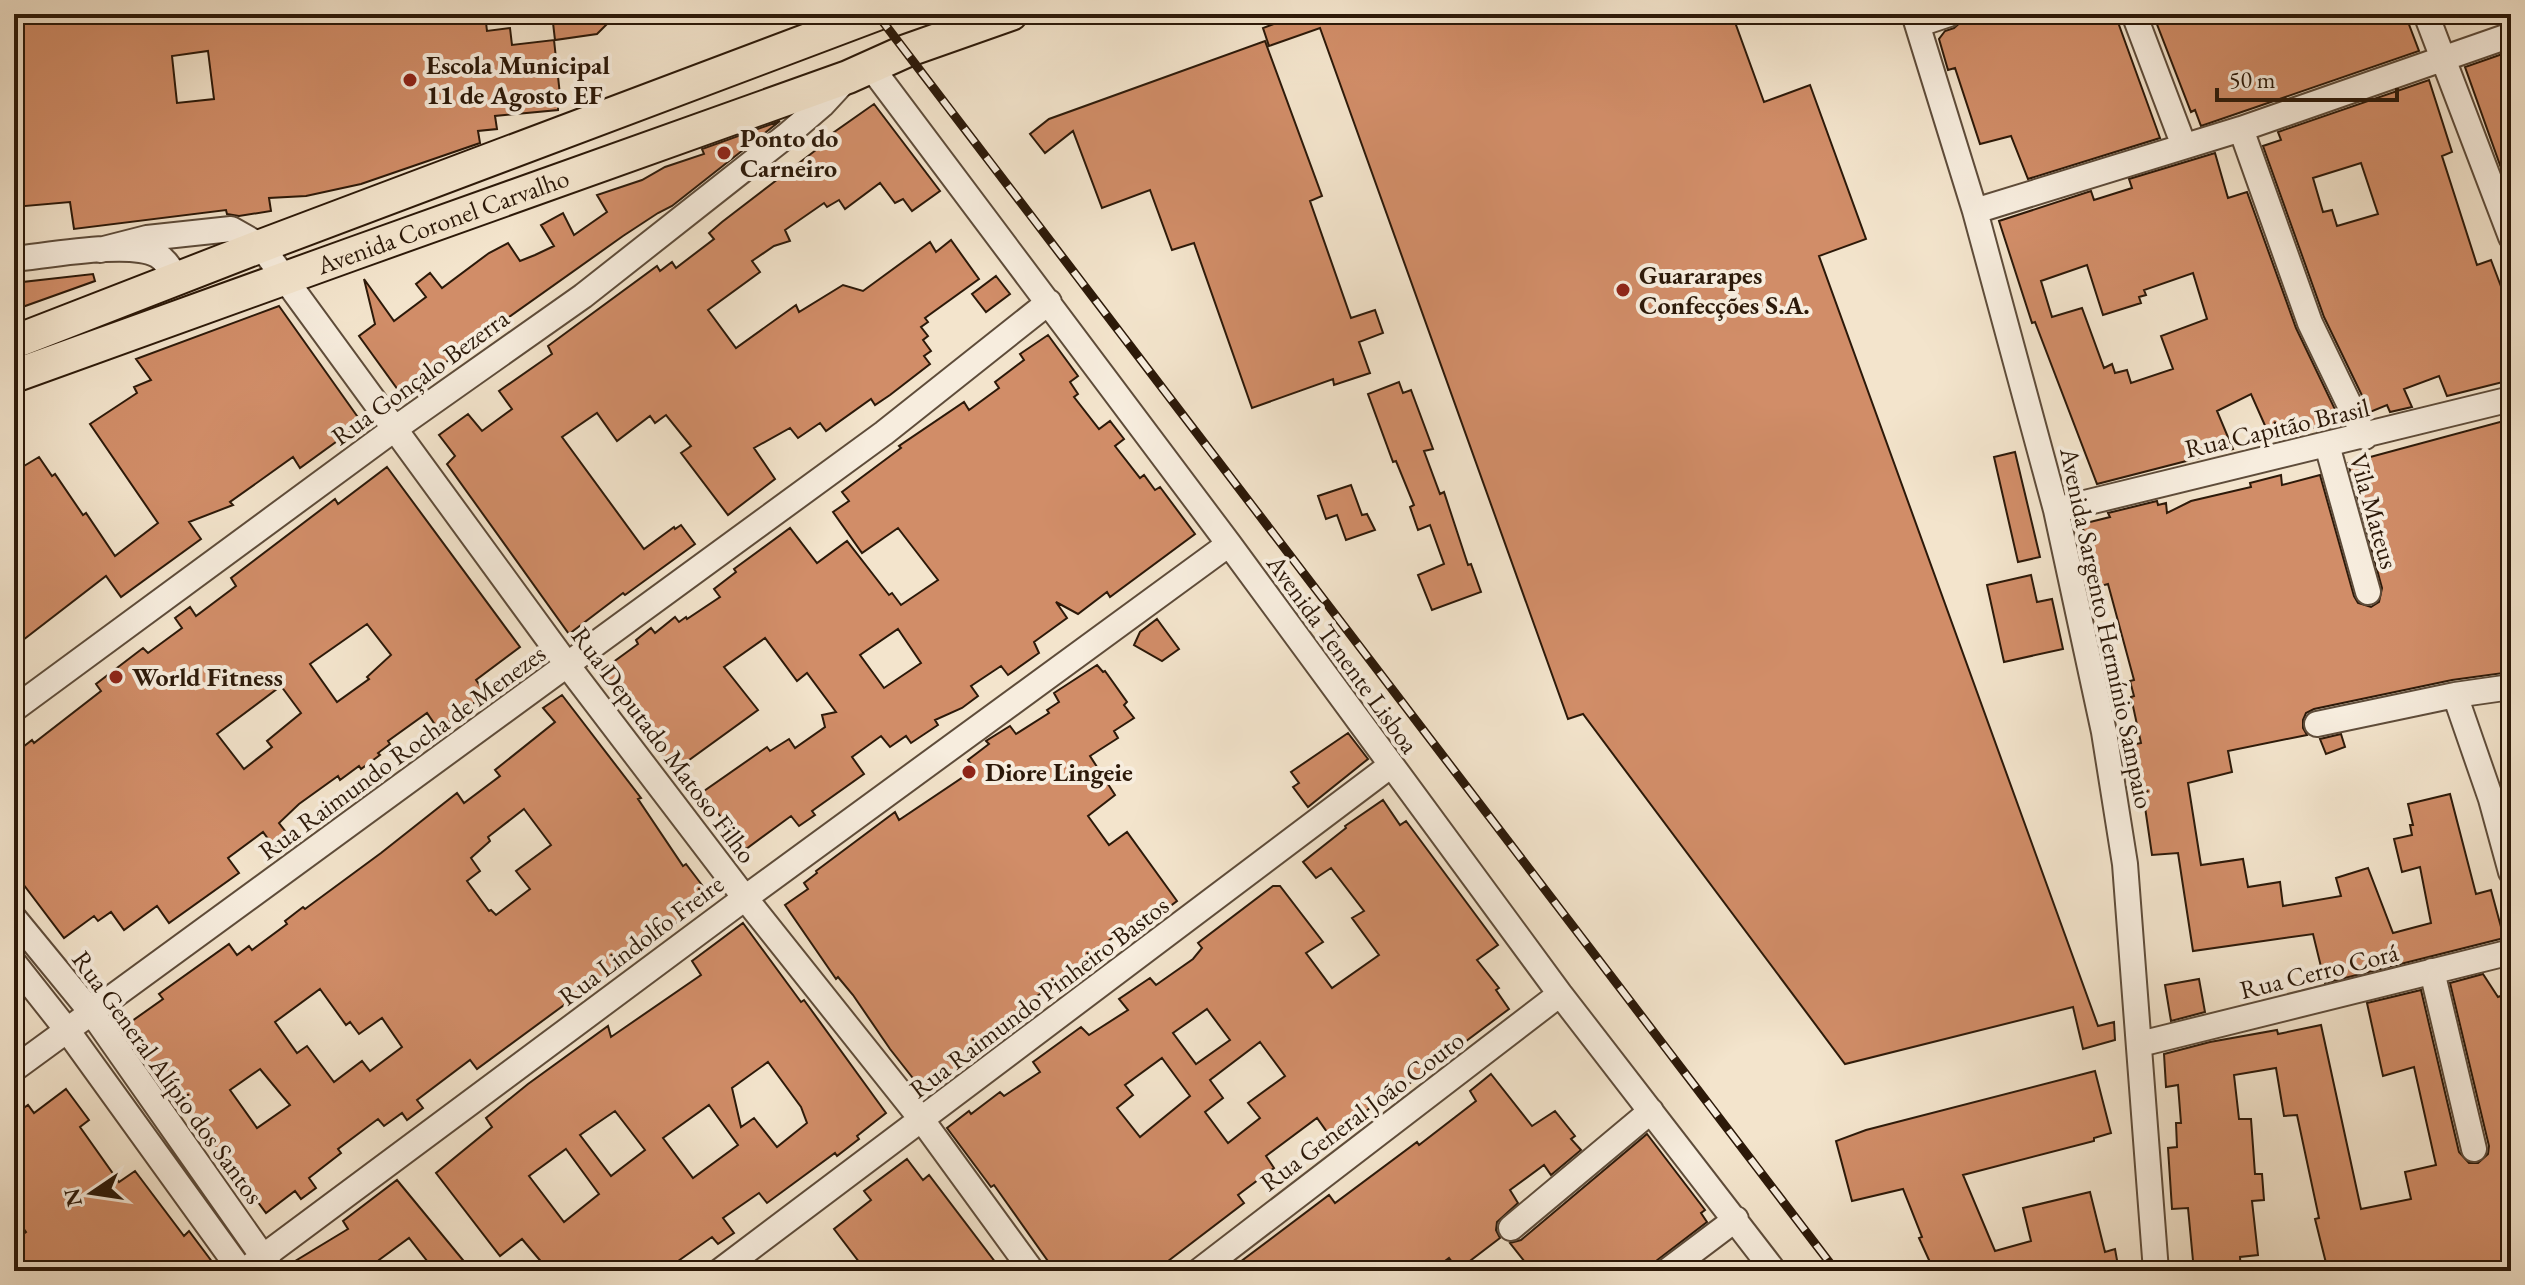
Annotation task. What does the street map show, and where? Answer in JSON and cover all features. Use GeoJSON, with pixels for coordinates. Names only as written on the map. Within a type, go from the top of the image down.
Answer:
{"type":"FeatureCollection","features":[{"type":"Feature","properties":{"kind":"main road","name":"Avenida Coronel Carvalho"},"geometry":{"type":"LineString","coordinates":[[14,342],[835,21],[877,14]]}},
{"type":"Feature","properties":{"kind":"main road","name":"Avenida Coronel Carvalho"},"geometry":{"type":"LineString","coordinates":[[14,376],[859,72],[906,51],[1011,14]]}},
{"type":"Feature","properties":{"kind":"street"},"geometry":{"type":"LineString","coordinates":[[1916,19],[1949,14]]}},
{"type":"Feature","properties":{"kind":"street"},"geometry":{"type":"LineString","coordinates":[[2134,14],[2184,146]]}},
{"type":"Feature","properties":{"kind":"street"},"geometry":{"type":"LineString","coordinates":[[2426,14],[2511,237]]}},
{"type":"Feature","properties":{"kind":"street","name":"Avenida Sargento Hermínio Sampaio"},"geometry":{"type":"LineString","coordinates":[[1916,19],[1975,211],[2056,510],[2104,732],[2118,811],[2140,1044],[2144,1141],[2156,1271]]}},
{"type":"Feature","properties":{"kind":"street"},"geometry":{"type":"LineString","coordinates":[[1975,211],[2241,129],[2511,35]]}},
{"type":"Feature","properties":{"kind":"street","name":"Avenida Tenente Lisboa"},"geometry":{"type":"LineString","coordinates":[[859,72],[1049,302],[1560,994],[1774,1271]]}},
{"type":"Feature","properties":{"kind":"street","name":"Rua Gonçalo Bezerra"},"geometry":{"type":"LineString","coordinates":[[14,709],[393,430],[583,296],[700,206],[859,72]]}},
{"type":"Feature","properties":{"kind":"street"},"geometry":{"type":"LineString","coordinates":[[2241,129],[2310,323],[2365,437]]}},
{"type":"Feature","properties":{"kind":"street"},"geometry":{"type":"LineString","coordinates":[[14,259],[100,250],[147,238],[231,229],[261,246]]}},
{"type":"Feature","properties":{"kind":"street","name":"Rua Deputado Matoso Filho"},"geometry":{"type":"LineString","coordinates":[[261,246],[568,666],[745,898],[922,1120],[1032,1271]]}},
{"type":"Feature","properties":{"kind":"street"},"geometry":{"type":"LineString","coordinates":[[100,250],[154,253],[177,278]]}},
{"type":"Feature","properties":{"kind":"street","name":"Rua Raimundo Rocha de Menezes"},"geometry":{"type":"LineString","coordinates":[[14,1069],[884,433],[1049,302]]}},
{"type":"Feature","properties":{"kind":"street","name":"Rua Capitão Brasil"},"geometry":{"type":"LineString","coordinates":[[2056,510],[2511,399]]}},
{"type":"Feature","properties":{"kind":"street","name":"Vila Mateus"},"geometry":{"type":"LineString","coordinates":[[2327,445],[2368,592]]}},
{"type":"Feature","properties":{"kind":"street","name":"Rua Lindolfo Freire"},"geometry":{"type":"LineString","coordinates":[[255,1268],[745,898],[1229,544]]}},
{"type":"Feature","properties":{"kind":"street"},"geometry":{"type":"LineString","coordinates":[[2317,724],[2455,695],[2511,687]]}},
{"type":"Feature","properties":{"kind":"street"},"geometry":{"type":"LineString","coordinates":[[2455,695],[2491,799],[2511,872]]}},
{"type":"Feature","properties":{"kind":"street","name":"Rua Raimundo Pinheiro Bastos"},"geometry":{"type":"LineString","coordinates":[[720,1271],[1390,766]]}},
{"type":"Feature","properties":{"kind":"street","name":"Rua General Alípio dos Santos"},"geometry":{"type":"LineString","coordinates":[[14,918],[92,1013],[255,1268]]}},
{"type":"Feature","properties":{"kind":"street","name":"Rua Cerro Corá"},"geometry":{"type":"LineString","coordinates":[[2140,1044],[2511,952]]}},
{"type":"Feature","properties":{"kind":"street","name":"Rua General Alípio dos Santos"},"geometry":{"type":"LineString","coordinates":[[14,963],[255,1268]]}},
{"type":"Feature","properties":{"kind":"street"},"geometry":{"type":"LineString","coordinates":[[2432,971],[2474,1149]]}},
{"type":"Feature","properties":{"kind":"street","name":"Rua General João Couto"},"geometry":{"type":"LineString","coordinates":[[1199,1271],[1560,994]]}},
{"type":"Feature","properties":{"kind":"street"},"geometry":{"type":"LineString","coordinates":[[1511,1228],[1651,1111]]}},
{"type":"Feature","properties":{"kind":"street"},"geometry":{"type":"LineString","coordinates":[[1667,1271],[1736,1219]]}},
{"type":"Feature","properties":{"kind":"building"},"geometry":{"type":"Polygon","coordinates":[[[14,14],[485,14],[487,31],[510,28],[512,45],[554,40],[561,104],[558,104],[558,110],[495,116],[497,129],[478,131],[480,143],[361,184],[306,196],[269,198],[271,211],[239,216],[227,214],[226,210],[74,229],[70,202],[14,207],[15,107],[22,107],[17,57],[14,57],[14,14]],[[208,51],[172,56],[177,103],[214,99],[208,51]]]}},
{"type":"Feature","properties":{"kind":"building"},"geometry":{"type":"Polygon","coordinates":[[[552,14],[617,14],[597,34],[555,40],[552,14]]]}},
{"type":"Feature","properties":{"kind":"building","name":"Guararapes Confecções S.A."},"geometry":{"type":"Polygon","coordinates":[[[1300,14],[1732,14],[1764,102],[1810,85],[1866,239],[1819,256],[2098,1026],[2114,1022],[2115,1040],[2083,1049],[2073,1007],[1845,1064],[1583,714],[1568,719],[1320,28],[1269,46],[1263,28],[1300,14]]]}},
{"type":"Feature","properties":{"kind":"building"},"geometry":{"type":"Polygon","coordinates":[[[1979,14],[2115,14],[2160,138],[2028,179],[2011,136],[1980,144],[1955,68],[1948,70],[1939,39],[1945,31],[1979,14]]]}},
{"type":"Feature","properties":{"kind":"building"},"geometry":{"type":"Polygon","coordinates":[[[2153,14],[2405,14],[2419,51],[2201,126],[2195,110],[2191,112],[2153,14]]]}},
{"type":"Feature","properties":{"kind":"building"},"geometry":{"type":"Polygon","coordinates":[[[1265,41],[1322,196],[1310,201],[1351,318],[1375,310],[1383,333],[1359,342],[1370,373],[1334,385],[1333,379],[1252,408],[1194,243],[1172,250],[1150,190],[1102,208],[1073,131],[1045,153],[1030,134],[1049,119],[1265,41]]]}},
{"type":"Feature","properties":{"kind":"building"},"geometry":{"type":"Polygon","coordinates":[[[2511,51],[2511,193],[2510,193],[2465,67],[2511,51]]]}},
{"type":"Feature","properties":{"kind":"building"},"geometry":{"type":"Polygon","coordinates":[[[2429,80],[2452,152],[2442,156],[2477,265],[2491,260],[2511,313],[2511,380],[2447,396],[2439,376],[2404,389],[2412,407],[2390,412],[2387,405],[2370,412],[2324,317],[2263,146],[2281,140],[2278,132],[2429,80]],[[2361,163],[2313,178],[2323,212],[2332,210],[2337,226],[2378,214],[2361,163]]]}},
{"type":"Feature","properties":{"kind":"building"},"geometry":{"type":"Polygon","coordinates":[[[874,104],[940,191],[912,211],[903,199],[895,203],[880,183],[845,209],[839,200],[827,207],[824,203],[785,230],[790,241],[774,246],[752,261],[760,272],[708,310],[736,348],[796,305],[799,312],[843,285],[863,291],[930,242],[936,252],[951,240],[979,279],[925,318],[928,322],[921,327],[928,336],[923,340],[931,351],[924,356],[930,364],[890,395],[875,405],[871,399],[826,431],[820,423],[798,438],[790,428],[754,448],[775,479],[728,515],[681,453],[691,446],[666,415],[655,423],[650,416],[617,441],[597,413],[562,437],[644,549],[681,525],[695,544],[569,634],[447,464],[455,456],[439,435],[468,414],[482,431],[512,409],[499,391],[552,354],[548,346],[657,266],[660,271],[672,262],[676,268],[714,239],[709,233],[722,222],[816,150],[813,147],[874,104]]]}},
{"type":"Feature","properties":{"kind":"building"},"geometry":{"type":"Polygon","coordinates":[[[780,121],[672,206],[623,236],[401,394],[359,336],[375,324],[364,279],[394,321],[426,297],[416,284],[430,273],[442,288],[489,253],[508,243],[520,261],[535,255],[554,246],[541,225],[563,213],[574,235],[607,212],[597,195],[704,154],[702,149],[780,121]]]}},
{"type":"Feature","properties":{"kind":"building"},"geometry":{"type":"Polygon","coordinates":[[[2215,153],[2228,198],[2247,192],[2296,328],[2342,424],[2317,431],[2316,427],[2271,439],[2251,394],[2217,411],[2233,449],[2097,484],[2035,322],[2032,323],[1999,221],[2091,191],[2094,200],[2132,188],[2129,179],[2215,153]],[[2087,265],[2041,281],[2052,317],[2082,308],[2104,368],[2112,364],[2115,373],[2127,370],[2131,383],[2173,369],[2161,336],[2207,319],[2193,273],[2144,290],[2146,295],[2139,297],[2141,303],[2103,315],[2087,265]]]}},
{"type":"Feature","properties":{"kind":"building"},"geometry":{"type":"Polygon","coordinates":[[[93,274],[95,281],[14,310],[14,283],[93,274]]]}},
{"type":"Feature","properties":{"kind":"building"},"geometry":{"type":"Polygon","coordinates":[[[996,276],[1010,294],[986,312],[972,294],[996,276]]]}},
{"type":"Feature","properties":{"kind":"building"},"geometry":{"type":"Polygon","coordinates":[[[279,306],[362,423],[300,468],[293,457],[230,502],[233,505],[189,522],[201,539],[121,597],[106,576],[14,647],[14,472],[39,457],[52,476],[55,474],[83,515],[86,513],[115,556],[158,523],[90,424],[137,393],[134,387],[151,380],[136,359],[279,306]]]}},
{"type":"Feature","properties":{"kind":"building"},"geometry":{"type":"Polygon","coordinates":[[[1048,335],[1078,376],[1070,382],[1078,394],[1074,397],[1099,429],[1110,421],[1124,439],[1115,446],[1140,478],[1144,475],[1155,490],[1160,487],[1195,534],[1110,597],[1107,592],[1078,614],[1056,602],[1067,618],[1034,642],[1039,653],[1008,675],[1001,666],[971,686],[978,696],[962,708],[935,720],[938,725],[911,743],[906,736],[890,747],[881,736],[852,757],[864,774],[812,811],[815,815],[799,826],[791,816],[746,849],[717,812],[709,818],[694,798],[767,747],[770,751],[789,739],[795,748],[825,727],[822,715],[836,712],[807,673],[797,681],[765,638],[724,667],[758,710],[674,771],[601,671],[638,644],[636,640],[651,628],[655,633],[675,617],[679,622],[687,619],[720,597],[714,589],[736,572],[734,569],[790,528],[817,563],[847,541],[889,595],[892,593],[901,605],[938,580],[898,528],[862,553],[833,512],[849,501],[842,492],[901,448],[899,446],[964,402],[969,410],[999,388],[995,382],[1024,360],[1020,354],[1048,335]],[[898,629],[860,655],[884,688],[921,663],[898,629]]]}},
{"type":"Feature","properties":{"kind":"building"},"geometry":{"type":"Polygon","coordinates":[[[1399,382],[1403,393],[1411,390],[1433,449],[1424,451],[1440,494],[1444,492],[1468,565],[1471,564],[1481,592],[1432,610],[1418,575],[1444,564],[1430,525],[1418,530],[1410,507],[1414,505],[1396,461],[1393,462],[1368,394],[1399,382]]]}},
{"type":"Feature","properties":{"kind":"building"},"geometry":{"type":"Polygon","coordinates":[[[2511,419],[2511,672],[2452,680],[2314,709],[2306,713],[2303,720],[2307,735],[2228,751],[2232,772],[2188,783],[2201,865],[2243,859],[2248,887],[2280,882],[2283,906],[2341,896],[2336,878],[2368,868],[2393,933],[2431,923],[2420,867],[2402,872],[2394,839],[2412,835],[2408,804],[2450,794],[2476,894],[2491,890],[2504,938],[2325,983],[2313,934],[2193,951],[2178,853],[2152,855],[2139,766],[2132,745],[2141,743],[2131,697],[2134,696],[2130,681],[2134,680],[2108,584],[2097,587],[2082,524],[2110,517],[2108,513],[2157,501],[2158,505],[2166,503],[2167,513],[2191,501],[2251,487],[2250,483],[2281,475],[2282,485],[2320,475],[2354,596],[2358,603],[2371,607],[2379,602],[2382,588],[2348,463],[2511,419]]]}},
{"type":"Feature","properties":{"kind":"building"},"geometry":{"type":"Polygon","coordinates":[[[2015,452],[2040,557],[2018,562],[1994,457],[2015,452]]]}},
{"type":"Feature","properties":{"kind":"building"},"geometry":{"type":"Polygon","coordinates":[[[387,467],[520,647],[476,680],[486,694],[438,729],[427,713],[388,741],[390,744],[378,753],[380,755],[361,769],[359,766],[340,780],[338,776],[299,804],[279,823],[289,836],[274,847],[263,832],[228,858],[239,873],[169,923],[157,906],[124,930],[111,912],[98,921],[94,916],[64,938],[14,872],[14,754],[32,740],[34,743],[101,691],[96,684],[143,648],[148,653],[182,628],[175,618],[190,607],[196,616],[236,586],[231,578],[335,499],[338,504],[387,467]],[[367,624],[310,664],[337,702],[369,679],[367,677],[391,655],[367,624]],[[281,686],[217,734],[244,769],[272,747],[267,741],[301,713],[281,686]]]}},
{"type":"Feature","properties":{"kind":"building"},"geometry":{"type":"Polygon","coordinates":[[[1351,485],[1362,515],[1367,514],[1375,530],[1346,540],[1337,515],[1326,519],[1318,496],[1351,485]]]}},
{"type":"Feature","properties":{"kind":"building"},"geometry":{"type":"Polygon","coordinates":[[[2031,575],[2037,602],[2052,599],[2063,649],[2004,662],[1987,585],[2031,575]]]}},
{"type":"Feature","properties":{"kind":"building"},"geometry":{"type":"Polygon","coordinates":[[[1157,619],[1179,649],[1162,661],[1134,645],[1140,632],[1157,619]]]}},
{"type":"Feature","properties":{"kind":"building"},"geometry":{"type":"Polygon","coordinates":[[[1097,665],[1105,671],[1127,702],[1124,705],[1134,718],[1114,731],[1118,738],[1090,756],[1115,795],[1088,816],[1109,845],[1127,832],[1177,901],[1148,923],[1139,917],[1081,965],[1013,1013],[970,1054],[973,1057],[923,1091],[853,995],[838,977],[836,979],[785,905],[808,889],[804,883],[816,871],[895,812],[899,820],[975,769],[968,760],[989,744],[986,741],[1010,726],[1016,734],[1049,713],[1047,710],[1059,702],[1054,693],[1097,665]]]}},
{"type":"Feature","properties":{"kind":"building"},"geometry":{"type":"Polygon","coordinates":[[[562,695],[641,798],[638,799],[683,866],[686,864],[711,897],[477,1069],[470,1060],[417,1100],[423,1108],[407,1120],[402,1113],[384,1126],[378,1119],[338,1149],[341,1153],[309,1178],[316,1188],[301,1199],[295,1191],[266,1213],[238,1175],[231,1180],[213,1156],[219,1152],[168,1082],[162,1086],[128,1038],[125,1026],[163,999],[159,994],[229,944],[237,955],[249,946],[252,950],[287,924],[285,921],[303,907],[305,909],[381,853],[457,793],[464,803],[500,776],[495,770],[555,722],[543,708],[562,695]],[[524,809],[488,837],[490,841],[471,858],[480,871],[467,881],[489,911],[496,915],[530,889],[516,871],[551,845],[524,809]],[[320,989],[275,1022],[297,1053],[307,1046],[334,1082],[362,1061],[370,1071],[402,1047],[382,1018],[359,1034],[350,1022],[346,1025],[320,989]],[[260,1069],[230,1090],[257,1128],[290,1105],[260,1069]]]}},
{"type":"Feature","properties":{"kind":"building"},"geometry":{"type":"Polygon","coordinates":[[[1348,733],[1368,759],[1308,807],[1293,787],[1299,783],[1291,772],[1348,733]]]}},
{"type":"Feature","properties":{"kind":"building"},"geometry":{"type":"Polygon","coordinates":[[[2341,734],[2345,747],[2326,754],[2320,739],[2341,734]]]}},
{"type":"Feature","properties":{"kind":"building"},"geometry":{"type":"Polygon","coordinates":[[[1383,800],[1400,825],[1406,821],[1498,945],[1477,960],[1499,988],[1496,990],[1509,1009],[1394,1095],[1391,1092],[1332,1139],[1317,1118],[1266,1156],[1274,1168],[1238,1195],[1244,1203],[1155,1271],[1055,1271],[994,1185],[991,1187],[947,1128],[1000,1092],[1004,1096],[1040,1072],[1033,1062],[1081,1027],[1089,1035],[1128,1010],[1119,999],[1150,978],[1156,985],[1193,959],[1202,948],[1198,943],[1273,886],[1280,886],[1323,942],[1306,953],[1332,988],[1379,955],[1352,918],[1364,911],[1331,868],[1316,878],[1303,862],[1345,826],[1383,800]],[[1207,1009],[1173,1033],[1196,1064],[1230,1040],[1207,1009]],[[1260,1042],[1210,1080],[1223,1098],[1205,1112],[1228,1143],[1260,1118],[1248,1103],[1285,1076],[1260,1042]],[[1162,1058],[1125,1085],[1133,1095],[1117,1108],[1140,1137],[1190,1096],[1162,1058]]]}},
{"type":"Feature","properties":{"kind":"building"},"geometry":{"type":"Polygon","coordinates":[[[743,923],[801,1002],[804,1000],[886,1113],[837,1156],[835,1153],[767,1203],[759,1193],[723,1218],[734,1233],[718,1244],[712,1237],[664,1271],[549,1271],[522,1239],[500,1256],[436,1173],[492,1127],[486,1118],[528,1084],[608,1026],[611,1037],[701,975],[692,961],[743,923]],[[768,1062],[732,1088],[741,1127],[754,1118],[777,1147],[807,1123],[801,1107],[768,1062]],[[709,1105],[663,1138],[693,1178],[738,1145],[709,1105]],[[615,1111],[580,1135],[611,1176],[645,1150],[615,1111]],[[566,1149],[529,1176],[564,1222],[599,1194],[566,1149]]]}},
{"type":"Feature","properties":{"kind":"building"},"geometry":{"type":"Polygon","coordinates":[[[2483,974],[2498,997],[2511,992],[2511,1271],[2328,1271],[2315,1219],[2319,1218],[2297,1115],[2284,1116],[2276,1068],[2234,1075],[2239,1119],[2251,1119],[2255,1174],[2262,1174],[2264,1200],[2252,1201],[2258,1255],[2240,1257],[2241,1271],[2194,1271],[2188,1208],[2172,1209],[2168,1148],[2177,1147],[2176,1123],[2181,1123],[2178,1085],[2166,1087],[2164,1054],[2210,1042],[2321,1025],[2361,1209],[2411,1199],[2405,1172],[2436,1165],[2414,1067],[2383,1076],[2367,1003],[2421,990],[2459,1152],[2469,1163],[2478,1163],[2488,1154],[2489,1146],[2450,983],[2483,974]]]}},
{"type":"Feature","properties":{"kind":"building"},"geometry":{"type":"Polygon","coordinates":[[[2199,979],[2205,1012],[2171,1021],[2165,985],[2199,979]]]}},
{"type":"Feature","properties":{"kind":"building"},"geometry":{"type":"Polygon","coordinates":[[[2095,1071],[2111,1133],[2094,1138],[2094,1141],[1963,1175],[1995,1251],[2031,1241],[2023,1208],[2090,1192],[2105,1252],[2115,1249],[2119,1271],[1934,1271],[1903,1189],[1852,1201],[1836,1141],[1866,1130],[2095,1071]]]}},
{"type":"Feature","properties":{"kind":"building"},"geometry":{"type":"Polygon","coordinates":[[[1491,1074],[1532,1126],[1555,1111],[1575,1136],[1571,1139],[1581,1150],[1551,1175],[1544,1165],[1510,1190],[1518,1203],[1497,1222],[1496,1230],[1500,1238],[1458,1270],[1449,1258],[1432,1271],[1228,1271],[1329,1195],[1335,1203],[1417,1142],[1419,1145],[1476,1101],[1470,1091],[1491,1074]]]}},
{"type":"Feature","properties":{"kind":"building"},"geometry":{"type":"Polygon","coordinates":[[[66,1089],[89,1120],[80,1127],[119,1182],[135,1171],[184,1236],[189,1231],[213,1263],[202,1271],[29,1271],[14,1251],[14,1241],[26,1232],[14,1215],[14,1115],[28,1105],[34,1113],[66,1089]]]}},
{"type":"Feature","properties":{"kind":"building"},"geometry":{"type":"Polygon","coordinates":[[[1647,1134],[1705,1210],[1701,1213],[1707,1222],[1643,1271],[1532,1271],[1510,1243],[1521,1240],[1647,1134]]]}},
{"type":"Feature","properties":{"kind":"building"},"geometry":{"type":"Polygon","coordinates":[[[907,1159],[923,1180],[929,1175],[1002,1271],[866,1271],[834,1229],[871,1200],[864,1191],[907,1159]]]}},
{"type":"Feature","properties":{"kind":"building"},"geometry":{"type":"Polygon","coordinates":[[[397,1180],[472,1271],[435,1271],[409,1238],[379,1260],[387,1271],[288,1271],[287,1266],[348,1229],[343,1221],[397,1180]]]}},
{"type":"Feature","properties":{"kind":"railway"},"geometry":{"type":"LineString","coordinates":[[877,14],[1836,1271]]}},
{"type":"Feature","properties":{"kind":"place","name":"Escola Municipal 11 de Agosto EF"},"geometry":{"type":"Point","coordinates":[410,80]}},
{"type":"Feature","properties":{"kind":"place","name":"Ponto do Carneiro"},"geometry":{"type":"Point","coordinates":[724,153]}},
{"type":"Feature","properties":{"kind":"place","name":"Guararapes Confecções S.A."},"geometry":{"type":"Point","coordinates":[1623,290]}},
{"type":"Feature","properties":{"kind":"place","name":"World Fitness"},"geometry":{"type":"Point","coordinates":[116,677]}},
{"type":"Feature","properties":{"kind":"place","name":"Diore Lingeie"},"geometry":{"type":"Point","coordinates":[969,772]}}]}
